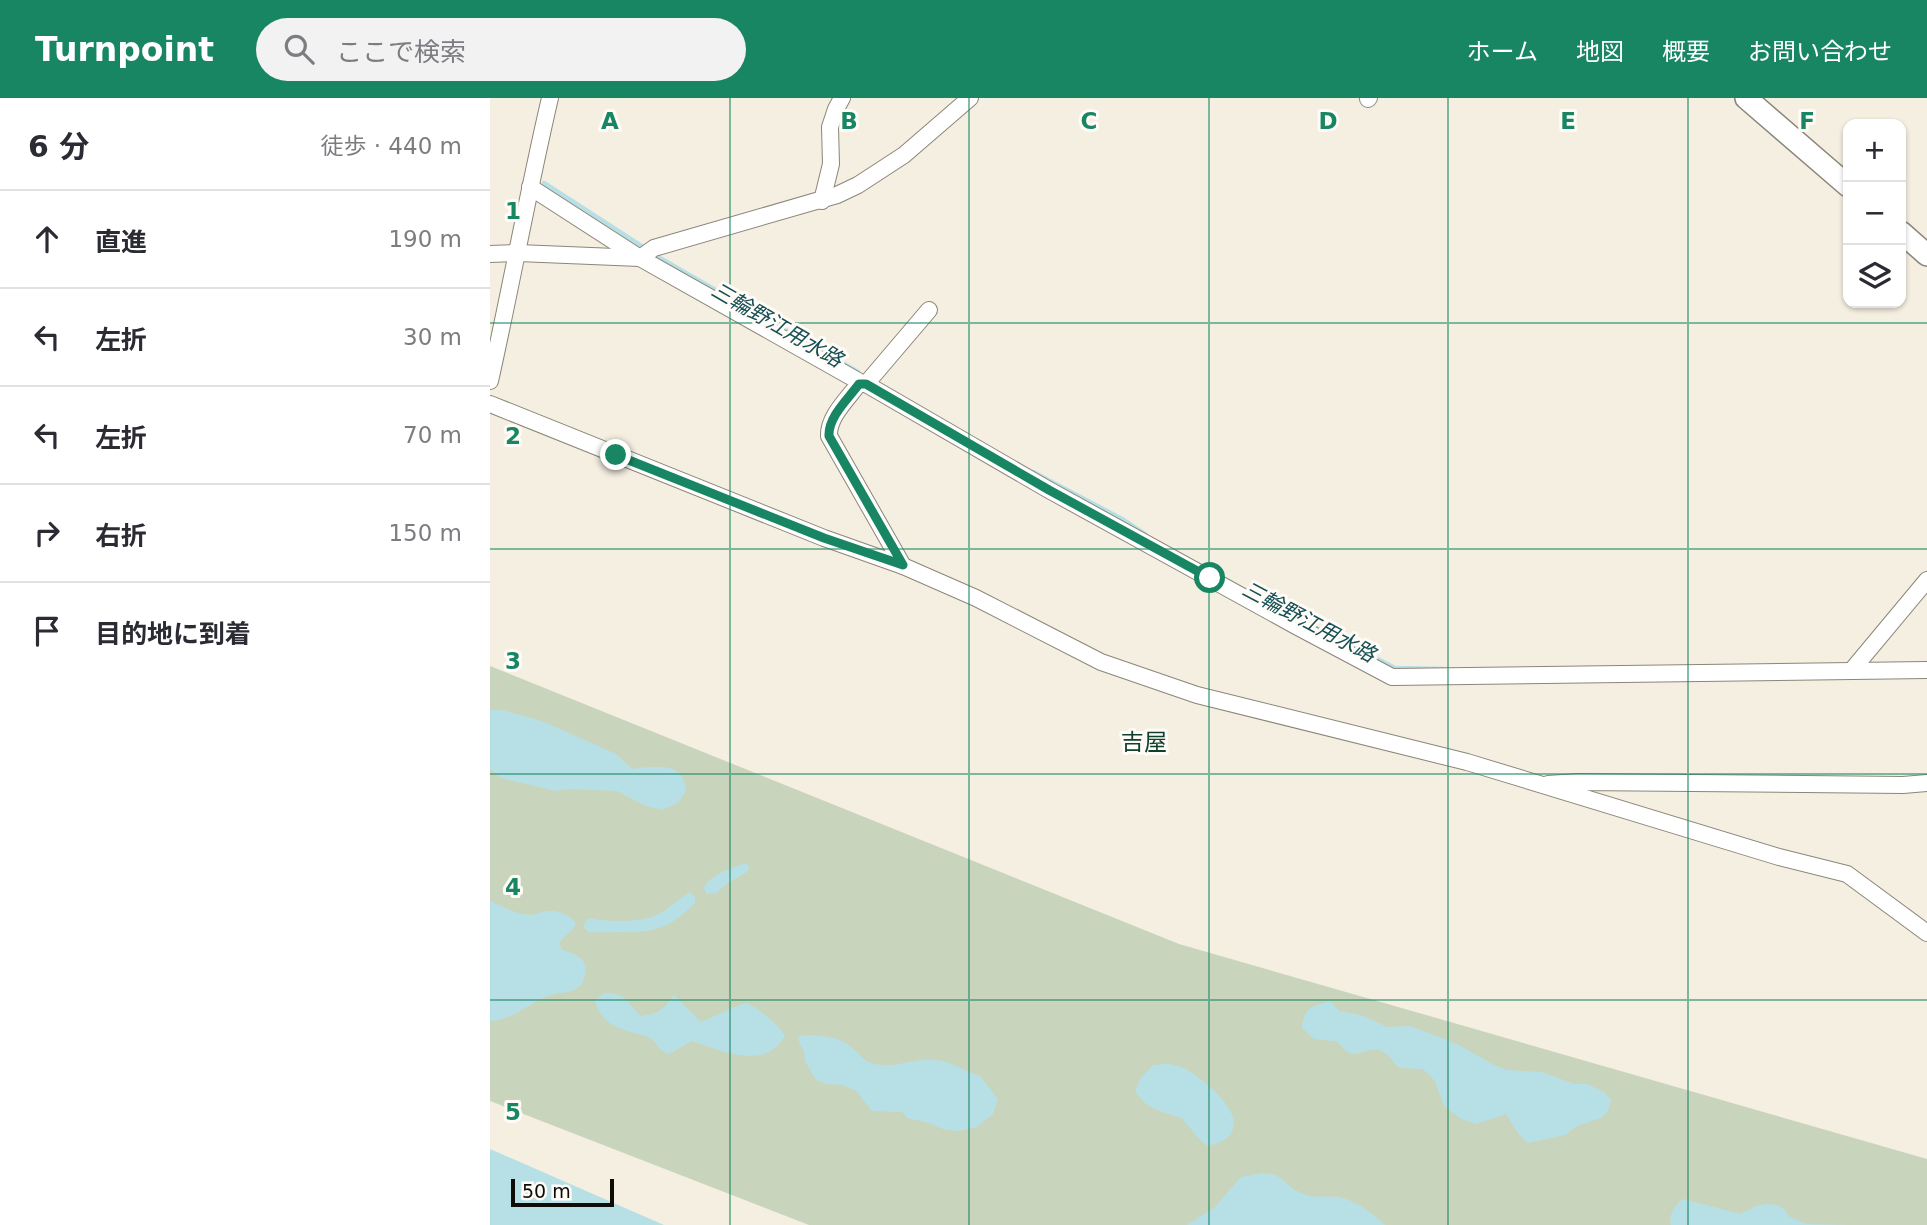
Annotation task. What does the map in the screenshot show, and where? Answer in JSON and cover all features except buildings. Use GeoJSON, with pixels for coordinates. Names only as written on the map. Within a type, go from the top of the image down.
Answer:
{"type":"FeatureCollection","features":[{"type":"Feature","properties":{"kind":"street"},"geometry":{"type":"LineString","coordinates":[[490,381],[550,98]]}},
{"type":"Feature","properties":{"kind":"street"},"geometry":{"type":"LineString","coordinates":[[822,201],[831,164],[830,127],[842,98]]}},
{"type":"Feature","properties":{"kind":"street"},"geometry":{"type":"LineString","coordinates":[[490,254],[640,258],[653,248],[822,201],[858,185],[904,155],[970,98]]}},
{"type":"Feature","properties":{"kind":"street"},"geometry":{"type":"LineString","coordinates":[[1746,98],[1843,182]]}},
{"type":"Feature","properties":{"kind":"street"},"geometry":{"type":"LineString","coordinates":[[530,187],[640,258],[1049,490],[1392,677],[1927,670]]}},
{"type":"Feature","properties":{"kind":"street"},"geometry":{"type":"LineString","coordinates":[[1906,236],[1927,255]]}},
{"type":"Feature","properties":{"kind":"street"},"geometry":{"type":"LineString","coordinates":[[903,565],[829,436],[828,426],[929,310]]}},
{"type":"Feature","properties":{"kind":"street"},"geometry":{"type":"LineString","coordinates":[[490,404],[824,538],[903,565],[976,598],[1101,662],[1167,686],[1454,759],[1779,857],[1847,874],[1927,933]]}},
{"type":"Feature","properties":{"kind":"street"},"geometry":{"type":"LineString","coordinates":[[1852,670],[1927,580]]}},
{"type":"Feature","properties":{"kind":"street"},"geometry":{"type":"LineString","coordinates":[[1539,784],[1927,783]]}},
{"type":"Feature","properties":{"kind":"green space"},"geometry":{"type":"Polygon","coordinates":[[[490,666],[1179,944],[1927,1159],[1927,1225],[809,1225],[490,1101],[490,666]]]}},
{"type":"Feature","properties":{"kind":"water"},"geometry":{"type":"Polygon","coordinates":[[[490,710],[502,710],[542,721],[616,754],[632,769],[660,767],[674,770],[683,778],[686,790],[679,802],[662,810],[646,806],[617,791],[556,791],[501,778],[490,769],[490,710]]]}},
{"type":"Feature","properties":{"kind":"water"},"geometry":{"type":"Polygon","coordinates":[[[747,863],[747,872],[716,893],[706,894],[704,887],[712,878],[747,863]]]}},
{"type":"Feature","properties":{"kind":"water"},"geometry":{"type":"Polygon","coordinates":[[[690,892],[695,897],[695,903],[676,919],[659,928],[640,932],[589,932],[584,928],[585,922],[590,918],[621,921],[652,917],[690,892]]]}},
{"type":"Feature","properties":{"kind":"water"},"geometry":{"type":"Polygon","coordinates":[[[490,901],[524,914],[550,911],[563,913],[570,918],[576,924],[559,943],[562,950],[576,955],[585,964],[585,974],[580,985],[571,991],[543,998],[507,1018],[490,1021],[490,901]]]}},
{"type":"Feature","properties":{"kind":"water"},"geometry":{"type":"Polygon","coordinates":[[[604,993],[622,997],[641,1016],[660,1010],[674,995],[701,1022],[747,1003],[768,1017],[785,1036],[776,1047],[755,1056],[730,1053],[692,1041],[669,1054],[648,1037],[618,1028],[603,1018],[595,1000],[604,993]]]}},
{"type":"Feature","properties":{"kind":"water"},"geometry":{"type":"Polygon","coordinates":[[[1330,1001],[1339,1011],[1364,1016],[1387,1027],[1410,1026],[1457,1044],[1507,1070],[1542,1072],[1574,1084],[1587,1084],[1604,1092],[1611,1100],[1608,1111],[1601,1118],[1577,1126],[1565,1135],[1528,1143],[1506,1114],[1476,1124],[1461,1119],[1444,1106],[1435,1081],[1423,1069],[1400,1068],[1379,1050],[1353,1054],[1338,1042],[1314,1039],[1302,1028],[1305,1015],[1310,1008],[1330,1001]]]}},
{"type":"Feature","properties":{"kind":"water"},"geometry":{"type":"Polygon","coordinates":[[[809,1035],[841,1041],[865,1060],[879,1065],[935,1060],[947,1062],[980,1076],[998,1099],[993,1114],[977,1127],[957,1131],[907,1118],[902,1112],[872,1111],[856,1091],[843,1085],[826,1084],[816,1080],[805,1061],[798,1036],[809,1035]]]}},
{"type":"Feature","properties":{"kind":"water"},"geometry":{"type":"Polygon","coordinates":[[[1168,1064],[1192,1073],[1223,1100],[1234,1121],[1232,1131],[1224,1140],[1208,1146],[1182,1118],[1146,1104],[1135,1092],[1140,1079],[1153,1065],[1168,1064]]]}},
{"type":"Feature","properties":{"kind":"water"},"geometry":{"type":"Polygon","coordinates":[[[490,1149],[664,1225],[490,1225],[490,1149]]]}},
{"type":"Feature","properties":{"kind":"water"},"geometry":{"type":"Polygon","coordinates":[[[1263,1173],[1275,1175],[1306,1195],[1339,1197],[1351,1201],[1385,1225],[1187,1225],[1214,1208],[1241,1177],[1263,1173]]]}},
{"type":"Feature","properties":{"kind":"water"},"geometry":{"type":"Polygon","coordinates":[[[1683,1199],[1740,1214],[1756,1206],[1778,1205],[1788,1216],[1806,1224],[1848,1225],[1671,1225],[1673,1210],[1683,1199]]]}},
{"type":"Feature","properties":{"kind":"waterway","name":"三輪野江用水路"},"geometry":{"type":"LineString","coordinates":[[544,183],[646,249]]}},
{"type":"Feature","properties":{"kind":"waterway","name":"三輪野江用水路"},"geometry":{"type":"LineString","coordinates":[[653,254],[858,372]]}},
{"type":"Feature","properties":{"kind":"waterway","name":"三輪野江用水路"},"geometry":{"type":"LineString","coordinates":[[1033,472],[1145,534]]}},
{"type":"Feature","properties":{"kind":"waterway","name":"三輪野江用水路"},"geometry":{"type":"LineString","coordinates":[[1299,619],[1395,668],[1443,669]]}},
{"type":"Feature","properties":{"kind":"district","name":"吉屋"},"geometry":{"type":"Point","coordinates":[1144,742]}},
{"type":"Feature","properties":{"kind":"route"},"geometry":{"type":"LineString","coordinates":[[616,455],[824,538],[903,565],[829,436],[828,426],[859,384],[866,384],[1049,490],[1210,578]]}}]}
